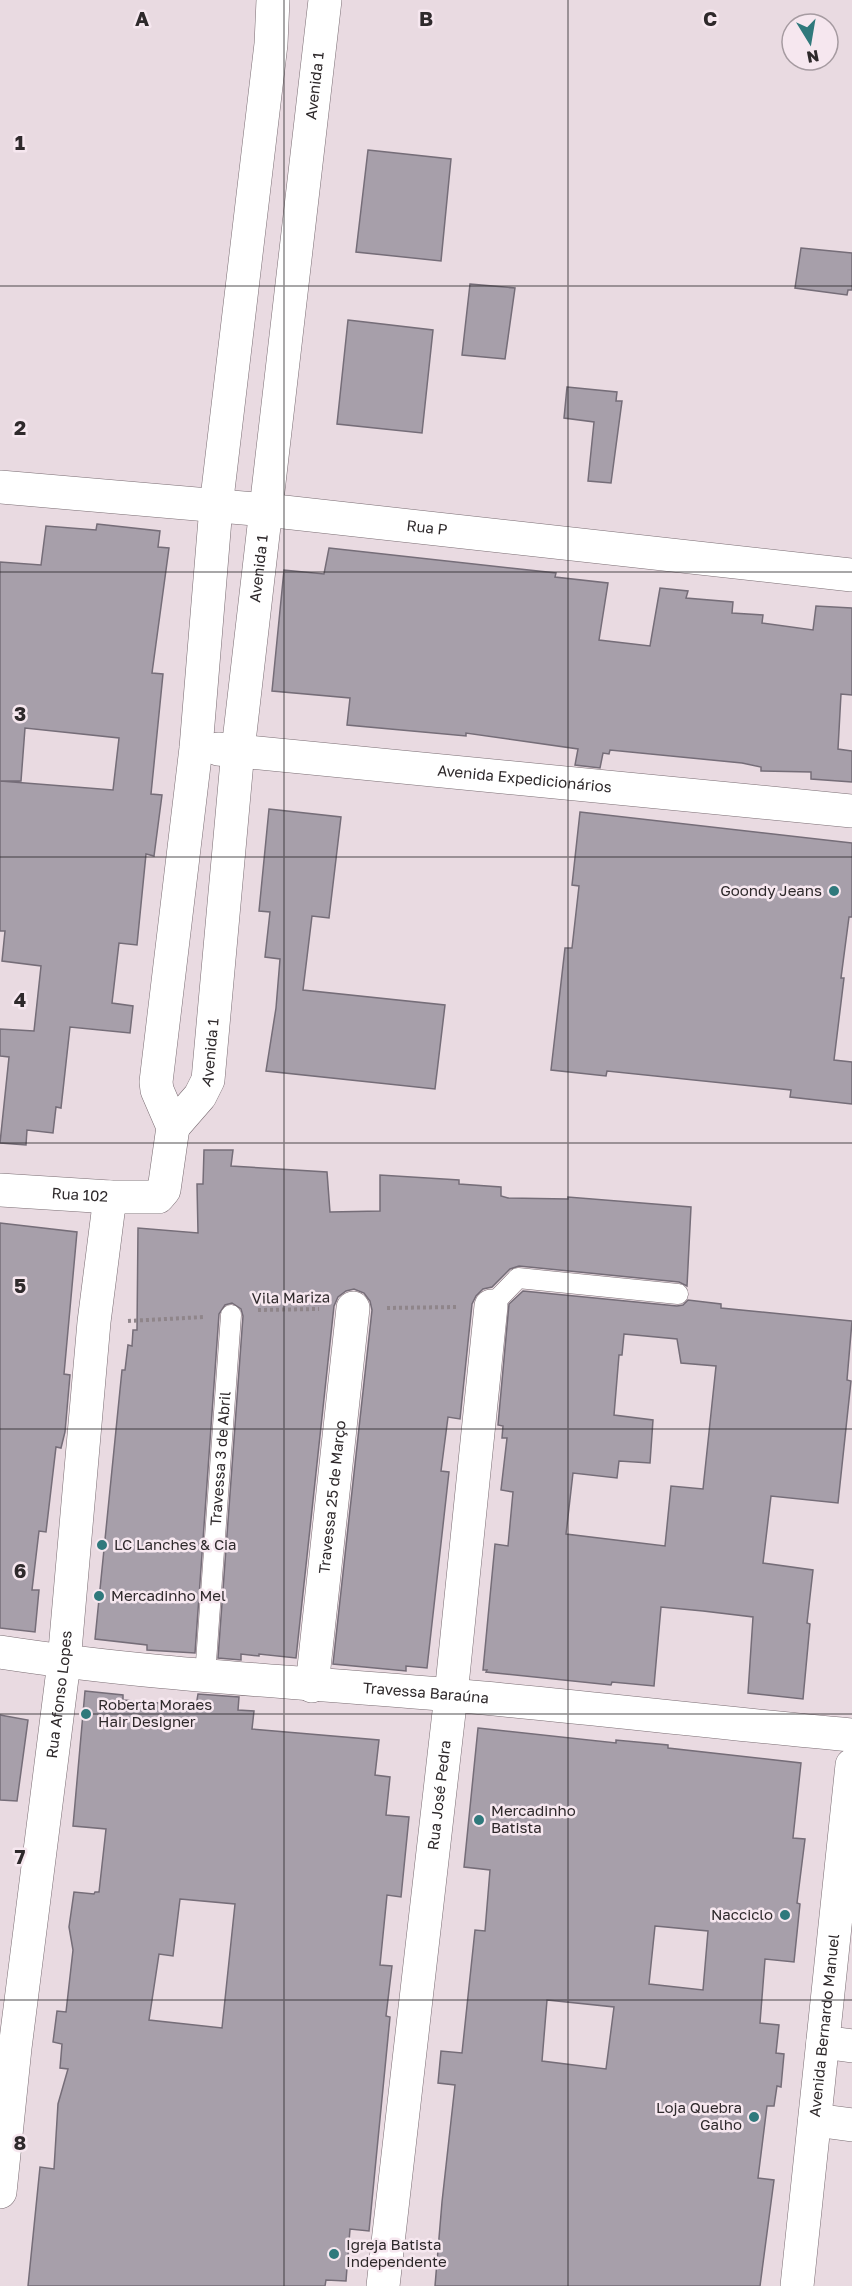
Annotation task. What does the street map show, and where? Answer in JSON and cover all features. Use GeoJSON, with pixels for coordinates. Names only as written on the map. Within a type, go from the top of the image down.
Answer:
{"type":"FeatureCollection","features":[{"type":"Feature","properties":{"kind":"street"},"geometry":{"type":"LineString","coordinates":[[172,1127],[156,1082],[196,748],[216,507],[271,44],[273,0]]}},
{"type":"Feature","properties":{"kind":"street","name":"Avenida 1"},"geometry":{"type":"LineString","coordinates":[[172,1127],[200,1096],[208,1080],[238,750],[325,0]]}},
{"type":"Feature","properties":{"kind":"street","name":"Rua P"},"geometry":{"type":"LineString","coordinates":[[0,487],[266,510],[852,575]]}},
{"type":"Feature","properties":{"kind":"street","name":"Avenida Expedicionários"},"geometry":{"type":"LineString","coordinates":[[196,748],[238,750],[852,811]]}},
{"type":"Feature","properties":{"kind":"street","name":"Rua 102"},"geometry":{"type":"LineString","coordinates":[[0,1190],[110,1197],[158,1197],[164,1190],[172,1127]]}},
{"type":"Feature","properties":{"kind":"street","name":"Rua Afonso Lopes"},"geometry":{"type":"LineString","coordinates":[[0,2193],[15,2048],[64,1662],[94,1322],[110,1197]]}},
{"type":"Feature","properties":{"kind":"street","name":"Rua José Pedra"},"geometry":{"type":"LineString","coordinates":[[383,2286],[451,1695],[491,1306]]}},
{"type":"Feature","properties":{"kind":"street","name":"Travessa 25 de Março"},"geometry":{"type":"LineString","coordinates":[[312,1686],[353,1308]]}},
{"type":"Feature","properties":{"kind":"street","name":"Travessa Baraúna"},"geometry":{"type":"LineString","coordinates":[[0,1653],[64,1662],[205,1676],[451,1695],[852,1735]]}},
{"type":"Feature","properties":{"kind":"street","name":"Avenida Bernardo Manuel"},"geometry":{"type":"LineString","coordinates":[[797,2286],[815,2120],[837,2044],[852,1765]]}},
{"type":"Feature","properties":{"kind":"street"},"geometry":{"type":"LineString","coordinates":[[815,2120],[852,2125]]}},
{"type":"Feature","properties":{"kind":"lane"},"geometry":{"type":"LineString","coordinates":[[491,1306],[518,1278],[678,1293]]}},
{"type":"Feature","properties":{"kind":"lane","name":"Travessa 3 de Abril"},"geometry":{"type":"LineString","coordinates":[[205,1676],[231,1315]]}},
{"type":"Feature","properties":{"kind":"path","name":"Vila Mariza"},"geometry":{"type":"LineString","coordinates":[[94,1322],[231,1315],[237,1311],[491,1306]]}},
{"type":"Feature","properties":{"kind":"building"},"geometry":{"type":"Polygon","coordinates":[[[368,150],[451,159],[441,261],[356,252],[368,150]]]}},
{"type":"Feature","properties":{"kind":"building"},"geometry":{"type":"Polygon","coordinates":[[[801,248],[852,253],[852,290],[848,290],[847,295],[795,288],[801,248]]]}},
{"type":"Feature","properties":{"kind":"building"},"geometry":{"type":"Polygon","coordinates":[[[470,284],[515,288],[505,359],[462,355],[470,284]]]}},
{"type":"Feature","properties":{"kind":"building"},"geometry":{"type":"Polygon","coordinates":[[[348,320],[433,330],[422,433],[337,424],[348,320]]]}},
{"type":"Feature","properties":{"kind":"building"},"geometry":{"type":"Polygon","coordinates":[[[567,387],[617,392],[616,401],[622,401],[611,483],[588,481],[594,422],[564,418],[567,387]]]}},
{"type":"Feature","properties":{"kind":"building"},"geometry":{"type":"Polygon","coordinates":[[[97,524],[160,531],[158,547],[169,548],[152,673],[163,674],[151,794],[162,795],[154,856],[146,854],[137,945],[119,943],[112,1003],[133,1006],[130,1033],[70,1027],[61,1108],[56,1107],[53,1133],[27,1130],[26,1145],[0,1143],[9,1057],[0,1056],[0,1029],[34,1031],[41,966],[2,961],[5,931],[0,931],[0,562],[41,565],[46,526],[96,530],[97,524]],[[25,728],[21,781],[0,781],[113,790],[119,738],[25,728]]]}},
{"type":"Feature","properties":{"kind":"building"},"geometry":{"type":"Polygon","coordinates":[[[329,548],[556,573],[555,577],[608,583],[599,640],[650,646],[660,588],[688,591],[686,598],[733,602],[732,613],[763,615],[762,623],[813,630],[816,606],[852,608],[852,695],[841,694],[838,749],[852,751],[852,782],[811,779],[811,772],[761,771],[761,767],[742,763],[610,750],[609,754],[603,753],[600,768],[575,765],[578,749],[466,733],[466,736],[347,725],[350,698],[272,691],[284,570],[324,574],[329,548]]]}},
{"type":"Feature","properties":{"kind":"building"},"geometry":{"type":"Polygon","coordinates":[[[269,809],[341,817],[329,918],[312,916],[303,990],[445,1005],[435,1089],[266,1071],[276,1008],[280,959],[265,957],[270,912],[259,911],[269,809]]]}},
{"type":"Feature","properties":{"kind":"building"},"geometry":{"type":"Polygon","coordinates":[[[580,812],[852,843],[852,917],[849,917],[841,978],[844,978],[834,1060],[852,1062],[852,1104],[790,1097],[791,1090],[607,1071],[606,1076],[551,1070],[565,948],[572,948],[579,886],[572,885],[580,812]]]}},
{"type":"Feature","properties":{"kind":"building"},"geometry":{"type":"Polygon","coordinates":[[[204,1150],[233,1150],[231,1166],[327,1172],[330,1212],[380,1211],[380,1175],[459,1180],[459,1184],[501,1187],[501,1196],[508,1198],[568,1199],[568,1197],[691,1207],[687,1286],[679,1282],[519,1266],[510,1269],[492,1287],[483,1289],[476,1296],[472,1304],[460,1419],[448,1417],[441,1471],[449,1472],[427,1668],[406,1666],[406,1671],[333,1664],[372,1310],[370,1301],[364,1293],[354,1289],[338,1297],[334,1306],[296,1658],[241,1654],[241,1660],[218,1658],[243,1316],[241,1309],[232,1303],[225,1305],[219,1314],[195,1653],[147,1650],[147,1645],[95,1639],[122,1370],[125,1370],[128,1345],[132,1346],[133,1330],[137,1330],[138,1228],[198,1233],[197,1184],[203,1184],[204,1150]]]}},
{"type":"Feature","properties":{"kind":"building"},"geometry":{"type":"Polygon","coordinates":[[[0,1223],[77,1232],[64,1374],[70,1375],[65,1432],[61,1448],[56,1447],[46,1532],[39,1531],[32,1590],[39,1590],[35,1632],[0,1628],[0,1223]]]}},
{"type":"Feature","properties":{"kind":"building"},"geometry":{"type":"Polygon","coordinates":[[[523,1291],[677,1306],[683,1305],[688,1300],[721,1304],[721,1308],[852,1321],[847,1380],[851,1381],[838,1503],[771,1496],[763,1563],[813,1570],[807,1623],[810,1624],[803,1699],[748,1693],[753,1617],[661,1607],[654,1686],[612,1682],[611,1685],[483,1670],[495,1544],[508,1546],[513,1492],[501,1490],[507,1438],[502,1438],[503,1426],[498,1425],[509,1304],[523,1291]],[[624,1334],[622,1355],[619,1355],[614,1415],[653,1420],[650,1463],[619,1461],[617,1478],[573,1473],[566,1534],[665,1546],[671,1486],[703,1489],[716,1366],[681,1363],[677,1339],[624,1334]]]}},
{"type":"Feature","properties":{"kind":"building"},"geometry":{"type":"Polygon","coordinates":[[[85,1691],[123,1695],[123,1700],[196,1706],[198,1694],[239,1697],[238,1710],[254,1711],[252,1729],[379,1740],[375,1775],[390,1777],[386,1815],[409,1817],[401,1897],[387,1895],[380,1965],[392,1966],[386,2016],[390,2017],[369,2231],[350,2229],[346,2281],[326,2280],[325,2286],[28,2286],[40,2167],[54,2169],[58,2104],[68,2069],[60,2068],[62,2044],[53,2042],[57,2011],[66,2012],[73,1950],[69,1927],[74,1892],[94,1894],[99,1892],[106,1829],[73,1826],[85,1691]],[[180,1899],[173,1956],[159,1954],[149,2020],[222,2028],[235,1904],[180,1899]]]}},
{"type":"Feature","properties":{"kind":"building"},"geometry":{"type":"Polygon","coordinates":[[[0,1715],[28,1720],[17,1801],[0,1800],[0,1715]]]}},
{"type":"Feature","properties":{"kind":"building"},"geometry":{"type":"Polygon","coordinates":[[[478,1728],[616,1743],[616,1740],[668,1745],[668,1748],[801,1763],[793,1838],[805,1839],[797,1903],[800,1904],[794,1962],[765,1959],[760,2023],[779,2025],[776,2053],[784,2054],[781,2087],[777,2086],[774,2106],[767,2106],[758,2178],[774,2180],[760,2286],[435,2286],[455,2085],[438,2083],[441,2051],[462,2053],[475,1930],[485,1931],[490,1870],[464,1867],[478,1728]],[[655,1926],[649,1984],[703,1990],[708,1931],[655,1926]],[[547,2000],[542,2061],[606,2069],[614,2007],[547,2000]]]}},
{"type":"Feature","properties":{"kind":"place","name":"Goondy Jeans"},"geometry":{"type":"Point","coordinates":[834,891]}},
{"type":"Feature","properties":{"kind":"place","name":"LC Lanches & Cia"},"geometry":{"type":"Point","coordinates":[102,1545]}},
{"type":"Feature","properties":{"kind":"place","name":"Mercadinho Mel"},"geometry":{"type":"Point","coordinates":[99,1596]}},
{"type":"Feature","properties":{"kind":"place","name":"Roberta Moraes Hair Designer"},"geometry":{"type":"Point","coordinates":[86,1714]}},
{"type":"Feature","properties":{"kind":"place","name":"Mercadinho Batista"},"geometry":{"type":"Point","coordinates":[479,1820]}},
{"type":"Feature","properties":{"kind":"place","name":"Nacciclo"},"geometry":{"type":"Point","coordinates":[785,1915]}},
{"type":"Feature","properties":{"kind":"place","name":"Loja Quebra Galho"},"geometry":{"type":"Point","coordinates":[754,2117]}},
{"type":"Feature","properties":{"kind":"place","name":"Igreja Batista Independente"},"geometry":{"type":"Point","coordinates":[334,2254]}}]}
